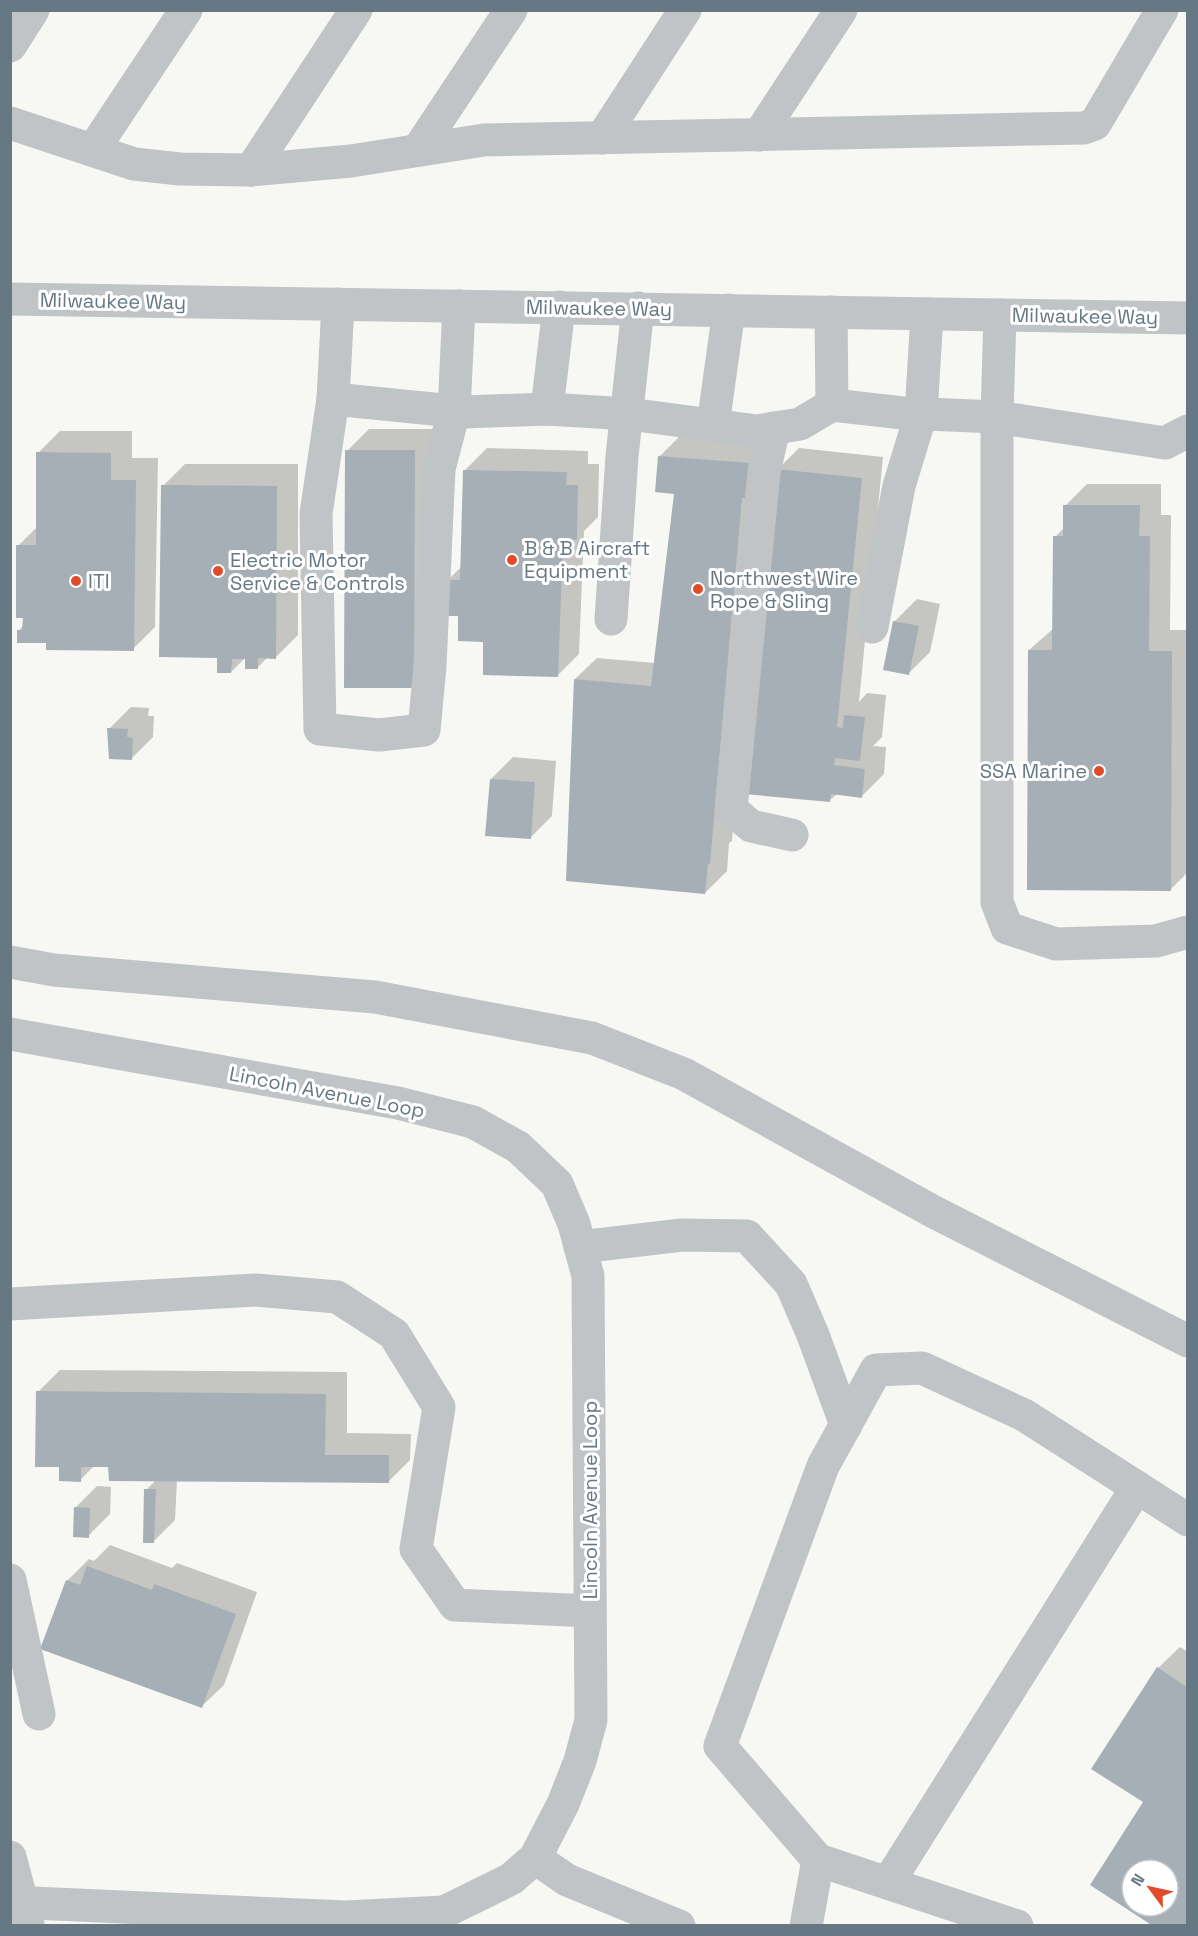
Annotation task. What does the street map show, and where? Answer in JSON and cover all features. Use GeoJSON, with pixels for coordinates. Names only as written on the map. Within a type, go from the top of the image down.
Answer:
{"type":"FeatureCollection","features":[{"type":"Feature","properties":{"kind":"street"},"geometry":{"type":"LineString","coordinates":[[10,46],[33,10]]}},
{"type":"Feature","properties":{"kind":"street"},"geometry":{"type":"LineString","coordinates":[[93,150],[186,10]]}},
{"type":"Feature","properties":{"kind":"street"},"geometry":{"type":"LineString","coordinates":[[250,170],[356,10]]}},
{"type":"Feature","properties":{"kind":"street"},"geometry":{"type":"LineString","coordinates":[[418,150],[511,10]]}},
{"type":"Feature","properties":{"kind":"street"},"geometry":{"type":"LineString","coordinates":[[602,138],[685,10]]}},
{"type":"Feature","properties":{"kind":"street"},"geometry":{"type":"LineString","coordinates":[[759,135],[841,10]]}},
{"type":"Feature","properties":{"kind":"street"},"geometry":{"type":"LineString","coordinates":[[10,123],[145,165],[180,169],[250,170],[351,161],[484,140],[1084,128],[1095,124],[1162,10]]}},
{"type":"Feature","properties":{"kind":"street","name":"Milwaukee Way"},"geometry":{"type":"LineString","coordinates":[[10,299],[1188,318]]}},
{"type":"Feature","properties":{"kind":"street"},"geometry":{"type":"LineString","coordinates":[[338,304],[333,399],[316,514],[321,729],[379,735],[424,729],[430,666],[439,469],[454,411],[459,306]]}},
{"type":"Feature","properties":{"kind":"street"},"geometry":{"type":"LineString","coordinates":[[546,409],[559,307]]}},
{"type":"Feature","properties":{"kind":"street"},"geometry":{"type":"LineString","coordinates":[[611,619],[622,456],[638,308]]}},
{"type":"Feature","properties":{"kind":"street"},"geometry":{"type":"LineString","coordinates":[[712,425],[729,310]]}},
{"type":"Feature","properties":{"kind":"street"},"geometry":{"type":"LineString","coordinates":[[831,312],[832,405]]}},
{"type":"Feature","properties":{"kind":"street"},"geometry":{"type":"LineString","coordinates":[[872,627],[899,486],[921,414],[927,314]]}},
{"type":"Feature","properties":{"kind":"street"},"geometry":{"type":"LineString","coordinates":[[1000,315],[997,417],[997,902],[1007,928],[1056,944],[1156,940],[1188,932]]}},
{"type":"Feature","properties":{"kind":"street"},"geometry":{"type":"LineString","coordinates":[[333,399],[454,411],[546,409],[628,414],[757,431],[800,424],[832,405],[921,414],[997,417],[1165,443],[1188,431]]}},
{"type":"Feature","properties":{"kind":"street"},"geometry":{"type":"LineString","coordinates":[[774,428],[764,472],[731,809],[750,826],[792,835]]}},
{"type":"Feature","properties":{"kind":"street"},"geometry":{"type":"LineString","coordinates":[[10,963],[54,970],[375,997],[591,1038],[684,1074],[934,1212],[1188,1341]]}},
{"type":"Feature","properties":{"kind":"street","name":"Lincoln Avenue Loop"},"geometry":{"type":"LineString","coordinates":[[10,1034],[398,1103],[473,1122],[518,1147],[558,1184],[588,1276],[591,1720],[580,1761],[563,1804],[535,1858],[511,1879],[444,1912],[346,1917],[20,1910]]}},
{"type":"Feature","properties":{"kind":"street"},"geometry":{"type":"LineString","coordinates":[[580,1246],[682,1235],[747,1236],[791,1284],[813,1335],[846,1425]]}},
{"type":"Feature","properties":{"kind":"street"},"geometry":{"type":"LineString","coordinates":[[10,1304],[256,1290],[337,1297],[394,1334],[439,1407],[416,1550],[455,1605],[590,1611]]}},
{"type":"Feature","properties":{"kind":"street"},"geometry":{"type":"LineString","coordinates":[[1017,1926],[818,1860],[720,1746],[823,1466],[876,1370],[922,1368],[1024,1415],[1188,1520]]}},
{"type":"Feature","properties":{"kind":"street"},"geometry":{"type":"LineString","coordinates":[[888,1883],[1137,1487]]}},
{"type":"Feature","properties":{"kind":"street"},"geometry":{"type":"LineString","coordinates":[[10,1580],[39,1714]]}},
{"type":"Feature","properties":{"kind":"street"},"geometry":{"type":"LineString","coordinates":[[10,1857],[20,1910]]}},
{"type":"Feature","properties":{"kind":"street"},"geometry":{"type":"LineString","coordinates":[[535,1858],[567,1880],[679,1926]]}},
{"type":"Feature","properties":{"kind":"street"},"geometry":{"type":"LineString","coordinates":[[806,1926],[818,1860]]}},
{"type":"Feature","properties":{"kind":"building"},"geometry":{"type":"Polygon","coordinates":[[[345,450],[415,450],[414,688],[344,688],[345,450]]]}},
{"type":"Feature","properties":{"kind":"building","name":"ITI"},"geometry":{"type":"Polygon","coordinates":[[[36,452],[111,453],[111,480],[136,480],[134,651],[46,650],[46,643],[17,643],[17,630],[22,630],[23,618],[16,618],[16,545],[36,545],[36,452]]]}},
{"type":"Feature","properties":{"kind":"building","name":"Northwest Wire Rope & Sling"},"geometry":{"type":"Polygon","coordinates":[[[658,456],[750,463],[747,498],[742,498],[710,864],[708,864],[705,894],[566,881],[574,679],[651,686],[674,494],[655,492],[658,456]]]}},
{"type":"Feature","properties":{"kind":"building"},"geometry":{"type":"Polygon","coordinates":[[[776,469],[862,478],[837,727],[843,728],[844,715],[865,717],[860,761],[835,758],[834,765],[865,769],[862,798],[831,794],[830,802],[744,794],[776,469]]]}},
{"type":"Feature","properties":{"kind":"building","name":"B & B Aircraft Equipment"},"geometry":{"type":"Polygon","coordinates":[[[463,470],[567,472],[566,485],[578,485],[577,540],[563,540],[558,677],[483,675],[483,642],[458,641],[458,616],[445,616],[446,580],[460,580],[463,470]]]}},
{"type":"Feature","properties":{"kind":"building","name":"Electric Motor Service & Controls"},"geometry":{"type":"Polygon","coordinates":[[[161,485],[277,486],[276,659],[258,658],[258,669],[245,669],[245,659],[232,659],[231,673],[217,673],[217,658],[159,657],[161,485]]]}},
{"type":"Feature","properties":{"kind":"building","name":"SSA Marine"},"geometry":{"type":"Polygon","coordinates":[[[1063,505],[1140,505],[1139,536],[1150,536],[1149,651],[1172,651],[1171,891],[1027,890],[1028,650],[1052,650],[1053,536],[1063,536],[1063,505]]]}},
{"type":"Feature","properties":{"kind":"building"},"geometry":{"type":"Polygon","coordinates":[[[893,621],[919,626],[909,675],[883,670],[893,621]]]}},
{"type":"Feature","properties":{"kind":"building"},"geometry":{"type":"Polygon","coordinates":[[[107,728],[128,729],[127,737],[133,738],[132,760],[109,759],[107,728]]]}},
{"type":"Feature","properties":{"kind":"building"},"geometry":{"type":"Polygon","coordinates":[[[490,779],[535,782],[531,839],[485,836],[490,779]]]}},
{"type":"Feature","properties":{"kind":"building"},"geometry":{"type":"Polygon","coordinates":[[[36,1391],[326,1394],[325,1455],[389,1455],[389,1483],[109,1481],[108,1467],[81,1467],[81,1482],[59,1481],[59,1467],[35,1467],[36,1391]]]}},
{"type":"Feature","properties":{"kind":"building"},"geometry":{"type":"Polygon","coordinates":[[[144,1489],[156,1489],[154,1543],[143,1543],[144,1489]]]}},
{"type":"Feature","properties":{"kind":"building"},"geometry":{"type":"Polygon","coordinates":[[[74,1507],[90,1508],[89,1538],[73,1537],[74,1507]]]}},
{"type":"Feature","properties":{"kind":"building"},"geometry":{"type":"Polygon","coordinates":[[[87,1566],[152,1590],[154,1584],[236,1614],[202,1708],[40,1649],[66,1580],[80,1585],[87,1566]]]}},
{"type":"Feature","properties":{"kind":"building"},"geometry":{"type":"Polygon","coordinates":[[[1157,1667],[1188,1688],[1188,1926],[1153,1926],[1141,1918],[1180,1918],[1180,1858],[1120,1858],[1120,1905],[1090,1885],[1143,1802],[1091,1769],[1157,1667]]]}},
{"type":"Feature","properties":{"kind":"place","name":"B & B Aircraft Equipment"},"geometry":{"type":"Point","coordinates":[512,560]}},
{"type":"Feature","properties":{"kind":"place","name":"Electric Motor Service & Controls"},"geometry":{"type":"Point","coordinates":[218,571]}},
{"type":"Feature","properties":{"kind":"place","name":"ITI"},"geometry":{"type":"Point","coordinates":[76,581]}},
{"type":"Feature","properties":{"kind":"place","name":"Northwest Wire Rope & Sling"},"geometry":{"type":"Point","coordinates":[698,589]}},
{"type":"Feature","properties":{"kind":"place","name":"SSA Marine"},"geometry":{"type":"Point","coordinates":[1099,771]}}]}
